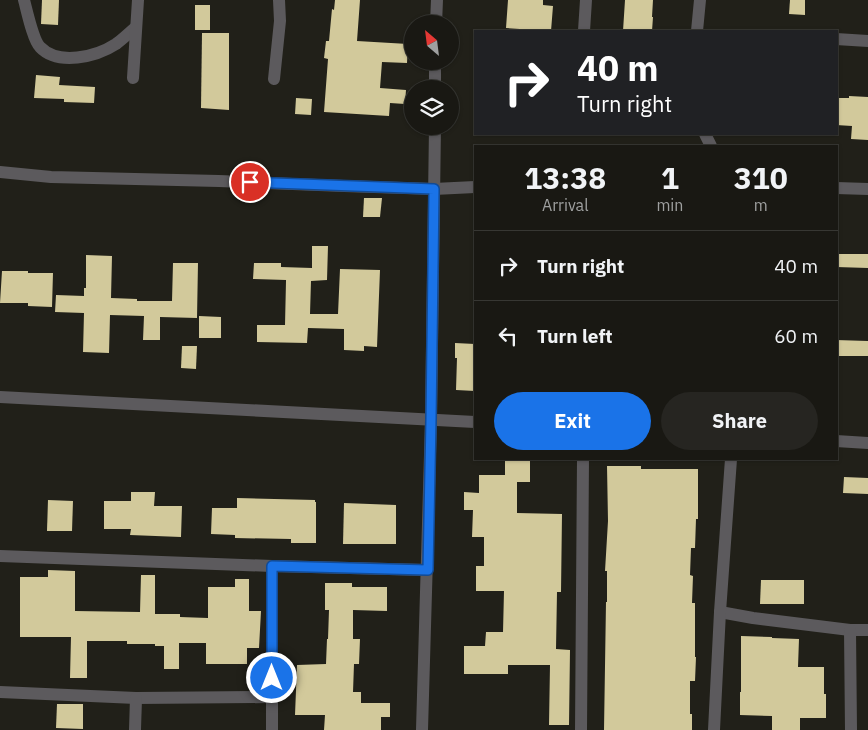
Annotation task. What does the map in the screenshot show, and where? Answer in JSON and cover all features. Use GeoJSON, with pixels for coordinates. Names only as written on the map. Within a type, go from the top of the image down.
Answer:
{"type":"FeatureCollection","features":[{"type":"Feature","properties":{"kind":"street"},"geometry":{"type":"LineString","coordinates":[[24,0],[36,40],[40,47],[54,56],[68,58],[87,56],[116,44],[136,27]]}},
{"type":"Feature","properties":{"kind":"street"},"geometry":{"type":"LineString","coordinates":[[133,78],[138,0]]}},
{"type":"Feature","properties":{"kind":"street"},"geometry":{"type":"LineString","coordinates":[[274,79],[280,20],[280,0]]}},
{"type":"Feature","properties":{"kind":"street"},"geometry":{"type":"LineString","coordinates":[[436,15],[437,0]]}},
{"type":"Feature","properties":{"kind":"street"},"geometry":{"type":"LineString","coordinates":[[584,30],[586,0]]}},
{"type":"Feature","properties":{"kind":"street"},"geometry":{"type":"LineString","coordinates":[[697,30],[700,0]]}},
{"type":"Feature","properties":{"kind":"street"},"geometry":{"type":"LineString","coordinates":[[838,39],[868,41]]}},
{"type":"Feature","properties":{"kind":"street"},"geometry":{"type":"LineString","coordinates":[[422,730],[428,570],[435,135]]}},
{"type":"Feature","properties":{"kind":"street"},"geometry":{"type":"LineString","coordinates":[[0,172],[51,177],[434,189],[474,187]]}},
{"type":"Feature","properties":{"kind":"street"},"geometry":{"type":"LineString","coordinates":[[838,188],[868,189]]}},
{"type":"Feature","properties":{"kind":"street"},"geometry":{"type":"LineString","coordinates":[[0,397],[474,422]]}},
{"type":"Feature","properties":{"kind":"street"},"geometry":{"type":"LineString","coordinates":[[838,442],[868,443]]}},
{"type":"Feature","properties":{"kind":"street"},"geometry":{"type":"LineString","coordinates":[[581,730],[583,460]]}},
{"type":"Feature","properties":{"kind":"street"},"geometry":{"type":"LineString","coordinates":[[714,730],[731,460]]}},
{"type":"Feature","properties":{"kind":"street"},"geometry":{"type":"LineString","coordinates":[[0,556],[428,570]]}},
{"type":"Feature","properties":{"kind":"street"},"geometry":{"type":"LineString","coordinates":[[272,566],[272,730]]}},
{"type":"Feature","properties":{"kind":"street"},"geometry":{"type":"LineString","coordinates":[[720,612],[850,630],[868,630]]}},
{"type":"Feature","properties":{"kind":"street"},"geometry":{"type":"LineString","coordinates":[[850,630],[851,730]]}},
{"type":"Feature","properties":{"kind":"street"},"geometry":{"type":"LineString","coordinates":[[0,692],[136,698],[272,697]]}},
{"type":"Feature","properties":{"kind":"street"},"geometry":{"type":"LineString","coordinates":[[135,730],[136,698]]}},
{"type":"Feature","properties":{"kind":"building"},"geometry":{"type":"Polygon","coordinates":[[[42,0],[59,0],[58,25],[41,24],[42,0]]]}},
{"type":"Feature","properties":{"kind":"building"},"geometry":{"type":"Polygon","coordinates":[[[335,0],[360,0],[357,41],[404,44],[404,63],[382,62],[380,88],[404,90],[404,104],[390,103],[389,116],[324,112],[328,59],[324,58],[326,41],[329,41],[332,9],[334,10],[335,0]]]}},
{"type":"Feature","properties":{"kind":"building"},"geometry":{"type":"Polygon","coordinates":[[[508,0],[543,0],[543,5],[553,6],[551,30],[506,28],[508,0]]]}},
{"type":"Feature","properties":{"kind":"building"},"geometry":{"type":"Polygon","coordinates":[[[625,0],[653,0],[652,30],[623,30],[625,0]]]}},
{"type":"Feature","properties":{"kind":"building"},"geometry":{"type":"Polygon","coordinates":[[[790,0],[805,0],[805,15],[789,14],[790,0]]]}},
{"type":"Feature","properties":{"kind":"building"},"geometry":{"type":"Polygon","coordinates":[[[195,5],[210,5],[210,30],[195,30],[195,5]]]}},
{"type":"Feature","properties":{"kind":"building"},"geometry":{"type":"Polygon","coordinates":[[[202,33],[229,33],[229,110],[201,108],[202,33]]]}},
{"type":"Feature","properties":{"kind":"building"},"geometry":{"type":"Polygon","coordinates":[[[36,75],[60,77],[59,85],[95,87],[94,103],[34,98],[36,75]]]}},
{"type":"Feature","properties":{"kind":"building"},"geometry":{"type":"Polygon","coordinates":[[[849,96],[868,97],[868,140],[851,139],[852,126],[838,125],[838,98],[849,98],[849,96]]]}},
{"type":"Feature","properties":{"kind":"building"},"geometry":{"type":"Polygon","coordinates":[[[296,98],[312,99],[311,115],[295,114],[296,98]]]}},
{"type":"Feature","properties":{"kind":"building"},"geometry":{"type":"Polygon","coordinates":[[[364,198],[382,198],[380,217],[363,217],[364,198]]]}},
{"type":"Feature","properties":{"kind":"building"},"geometry":{"type":"Polygon","coordinates":[[[312,246],[328,246],[327,280],[311,281],[310,314],[338,314],[340,269],[380,270],[377,347],[364,346],[364,351],[344,350],[344,329],[308,328],[307,343],[257,342],[257,325],[285,325],[286,280],[253,279],[254,263],[281,263],[281,267],[312,268],[312,246]]]}},
{"type":"Feature","properties":{"kind":"building"},"geometry":{"type":"Polygon","coordinates":[[[838,254],[868,254],[868,268],[838,267],[838,254]]]}},
{"type":"Feature","properties":{"kind":"building"},"geometry":{"type":"Polygon","coordinates":[[[86,255],[112,256],[111,298],[137,299],[137,301],[172,301],[173,263],[198,263],[197,318],[160,317],[160,340],[143,340],[144,316],[110,315],[109,353],[83,352],[84,313],[55,312],[56,295],[84,296],[84,288],[86,288],[86,255]]]}},
{"type":"Feature","properties":{"kind":"building"},"geometry":{"type":"Polygon","coordinates":[[[2,271],[53,273],[52,307],[28,306],[28,303],[0,303],[2,271]]]}},
{"type":"Feature","properties":{"kind":"building"},"geometry":{"type":"Polygon","coordinates":[[[199,316],[221,317],[221,338],[199,338],[199,316]]]}},
{"type":"Feature","properties":{"kind":"building"},"geometry":{"type":"Polygon","coordinates":[[[838,340],[868,341],[868,356],[838,356],[838,340]]]}},
{"type":"Feature","properties":{"kind":"building"},"geometry":{"type":"Polygon","coordinates":[[[455,343],[474,344],[474,391],[456,390],[457,358],[455,358],[455,343]]]}},
{"type":"Feature","properties":{"kind":"building"},"geometry":{"type":"Polygon","coordinates":[[[182,346],[197,346],[196,369],[181,368],[182,346]]]}},
{"type":"Feature","properties":{"kind":"building"},"geometry":{"type":"Polygon","coordinates":[[[505,460],[530,460],[530,482],[517,482],[517,513],[562,514],[561,592],[557,592],[556,649],[570,650],[569,725],[549,725],[550,665],[508,665],[508,674],[464,674],[464,646],[485,646],[486,632],[503,632],[504,591],[476,591],[476,566],[484,566],[484,537],[472,537],[473,510],[464,510],[464,492],[479,493],[479,475],[505,475],[505,460]]]}},
{"type":"Feature","properties":{"kind":"building"},"geometry":{"type":"Polygon","coordinates":[[[607,466],[641,466],[641,469],[698,469],[698,519],[696,519],[695,548],[691,548],[690,575],[693,576],[692,603],[695,603],[696,657],[695,681],[690,681],[692,730],[604,730],[607,602],[607,571],[605,571],[608,521],[607,466]]]}},
{"type":"Feature","properties":{"kind":"building"},"geometry":{"type":"Polygon","coordinates":[[[844,477],[868,478],[868,494],[843,493],[844,477]]]}},
{"type":"Feature","properties":{"kind":"building"},"geometry":{"type":"Polygon","coordinates":[[[131,492],[155,492],[154,506],[182,506],[181,537],[130,535],[131,529],[104,529],[104,501],[131,501],[131,492]]]}},
{"type":"Feature","properties":{"kind":"building"},"geometry":{"type":"Polygon","coordinates":[[[237,498],[315,500],[316,543],[291,543],[291,539],[235,538],[235,535],[211,534],[212,508],[237,508],[237,498]]]}},
{"type":"Feature","properties":{"kind":"building"},"geometry":{"type":"Polygon","coordinates":[[[48,500],[73,501],[72,531],[47,531],[48,500]]]}},
{"type":"Feature","properties":{"kind":"building"},"geometry":{"type":"Polygon","coordinates":[[[344,503],[396,505],[396,544],[343,544],[344,503]]]}},
{"type":"Feature","properties":{"kind":"building"},"geometry":{"type":"Polygon","coordinates":[[[48,570],[75,571],[75,611],[140,612],[141,575],[155,575],[155,614],[180,614],[180,617],[208,618],[208,587],[235,587],[235,579],[249,579],[249,611],[261,611],[259,648],[247,648],[247,664],[206,664],[206,643],[179,643],[179,669],[164,669],[164,646],[155,646],[155,644],[127,644],[127,641],[87,641],[87,678],[70,678],[71,637],[20,637],[20,577],[48,577],[48,570]]]}},
{"type":"Feature","properties":{"kind":"building"},"geometry":{"type":"Polygon","coordinates":[[[761,580],[804,580],[804,604],[760,604],[761,580]]]}},
{"type":"Feature","properties":{"kind":"building"},"geometry":{"type":"Polygon","coordinates":[[[325,583],[352,583],[352,587],[387,587],[387,611],[353,610],[353,639],[360,639],[359,664],[354,664],[353,692],[361,692],[361,703],[390,703],[390,717],[381,717],[381,730],[324,730],[325,715],[295,715],[297,665],[326,664],[329,610],[325,610],[325,583]]]}},
{"type":"Feature","properties":{"kind":"building"},"geometry":{"type":"Polygon","coordinates":[[[741,636],[799,639],[798,667],[824,667],[826,718],[800,718],[800,730],[772,730],[772,716],[740,715],[741,636]]]}},
{"type":"Feature","properties":{"kind":"building"},"geometry":{"type":"Polygon","coordinates":[[[57,704],[83,704],[83,729],[56,728],[57,704]]]}},
{"type":"Feature","properties":{"kind":"route"},"geometry":{"type":"LineString","coordinates":[[250,182],[434,189],[428,570],[272,566],[272,678]]}}]}
